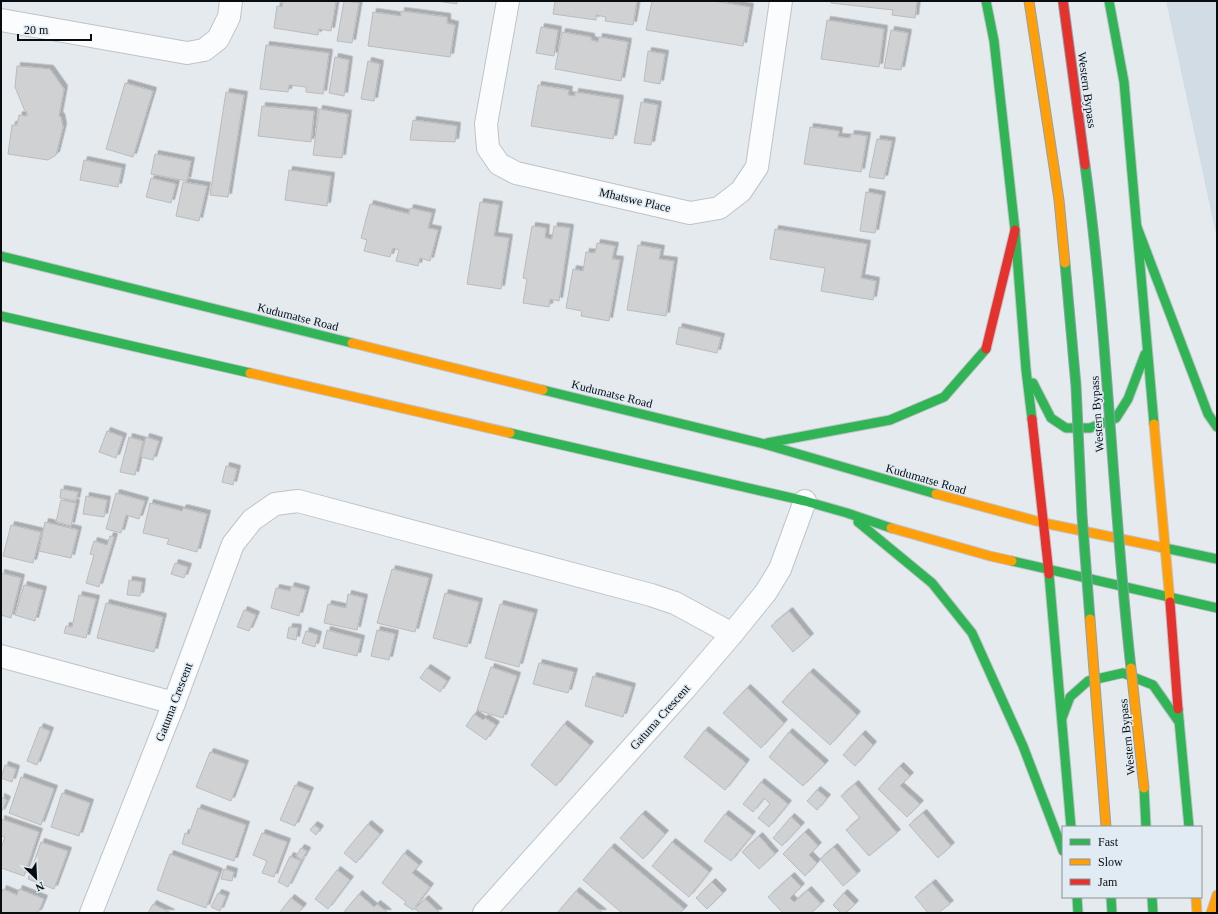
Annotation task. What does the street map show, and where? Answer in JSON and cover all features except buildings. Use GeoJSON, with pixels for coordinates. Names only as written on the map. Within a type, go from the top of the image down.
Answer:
{"type":"FeatureCollection","features":[{"type":"Feature","properties":{"kind":"main road"},"geometry":{"type":"LineString","coordinates":[[986,1],[994,41],[1015,230],[1026,370],[1049,570],[1071,826]]}},
{"type":"Feature","properties":{"kind":"main road","name":"Western Bypass"},"geometry":{"type":"LineString","coordinates":[[1029,1],[1059,200],[1068,294],[1076,386],[1082,515],[1106,826]]}},
{"type":"Feature","properties":{"kind":"main road","name":"Western Bypass"},"geometry":{"type":"LineString","coordinates":[[1062,1],[1086,169],[1095,247],[1104,341],[1123,597],[1144,788],[1146,826]]}},
{"type":"Feature","properties":{"kind":"main road"},"geometry":{"type":"LineString","coordinates":[[1109,1],[1124,82],[1166,548],[1179,723],[1189,826]]}},
{"type":"Feature","properties":{"kind":"main road"},"geometry":{"type":"LineString","coordinates":[[1137,227],[1208,414],[1217,427]]}},
{"type":"Feature","properties":{"kind":"main road"},"geometry":{"type":"LineString","coordinates":[[764,444],[890,420],[944,397],[986,350],[1015,230]]}},
{"type":"Feature","properties":{"kind":"main road","name":"Kudumatse Road"},"geometry":{"type":"LineString","coordinates":[[1,256],[764,444],[959,501],[1044,523],[1217,559]]}},
{"type":"Feature","properties":{"kind":"main road"},"geometry":{"type":"LineString","coordinates":[[1,316],[804,501],[847,513],[896,530],[990,556],[1217,608]]}},
{"type":"Feature","properties":{"kind":"main road"},"geometry":{"type":"LineString","coordinates":[[1026,370],[1051,418],[1066,428],[1090,428],[1116,418],[1128,399],[1147,349]]}},
{"type":"Feature","properties":{"kind":"main road"},"geometry":{"type":"LineString","coordinates":[[847,513],[932,583],[972,633],[1023,746],[1062,848]]}},
{"type":"Feature","properties":{"kind":"main road"},"geometry":{"type":"LineString","coordinates":[[1062,719],[1070,697],[1088,681],[1123,673],[1153,685],[1179,723]]}},
{"type":"Feature","properties":{"kind":"main road"},"geometry":{"type":"LineString","coordinates":[[1212,913],[1217,896]]}},
{"type":"Feature","properties":{"kind":"main road"},"geometry":{"type":"LineString","coordinates":[[1077,898],[1078,913]]}},
{"type":"Feature","properties":{"kind":"main road"},"geometry":{"type":"LineString","coordinates":[[1111,898],[1112,913]]}},
{"type":"Feature","properties":{"kind":"main road"},"geometry":{"type":"LineString","coordinates":[[1152,898],[1153,913]]}},
{"type":"Feature","properties":{"kind":"main road"},"geometry":{"type":"LineString","coordinates":[[1196,898],[1197,913]]}},
{"type":"Feature","properties":{"kind":"street"},"geometry":{"type":"LineString","coordinates":[[1,20],[187,53],[204,50],[218,39],[229,17],[231,1]]}},
{"type":"Feature","properties":{"kind":"street","name":"Mhatswe Place"},"geometry":{"type":"LineString","coordinates":[[508,1],[486,124],[488,148],[499,164],[516,173],[690,213],[719,208],[741,191],[757,167],[781,1]]}},
{"type":"Feature","properties":{"kind":"street","name":"Gatuma Crescent"},"geometry":{"type":"LineString","coordinates":[[90,913],[174,703],[233,544],[252,520],[275,504],[298,501],[650,595],[675,603],[732,634]]}},
{"type":"Feature","properties":{"kind":"street","name":"Gatuma Crescent"},"geometry":{"type":"LineString","coordinates":[[484,913],[684,690],[766,592],[780,569],[804,501]]}},
{"type":"Feature","properties":{"kind":"street"},"geometry":{"type":"LineString","coordinates":[[1,656],[174,703]]}},
{"type":"Feature","properties":{"kind":"shaded area"},"geometry":{"type":"Polygon","coordinates":[[[1166,1],[1217,1],[1217,239],[1166,1]]]}},
{"type":"Feature","properties":{"kind":"traffic: fast"},"geometry":{"type":"LineString","coordinates":[[986,1],[994,41],[1015,230],[1026,370],[1032,419]]}},
{"type":"Feature","properties":{"kind":"traffic: fast"},"geometry":{"type":"LineString","coordinates":[[1109,1],[1124,82],[1154,424]]}},
{"type":"Feature","properties":{"kind":"traffic: fast"},"geometry":{"type":"LineString","coordinates":[[1085,165],[1093,228],[1105,354],[1119,542],[1131,668]]}},
{"type":"Feature","properties":{"kind":"traffic: fast"},"geometry":{"type":"LineString","coordinates":[[1137,227],[1208,414],[1217,427]]}},
{"type":"Feature","properties":{"kind":"traffic: fast"},"geometry":{"type":"LineString","coordinates":[[1,256],[352,343]]}},
{"type":"Feature","properties":{"kind":"traffic: fast"},"geometry":{"type":"LineString","coordinates":[[1065,263],[1076,386],[1082,515],[1090,619]]}},
{"type":"Feature","properties":{"kind":"traffic: fast"},"geometry":{"type":"LineString","coordinates":[[1,316],[250,373]]}},
{"type":"Feature","properties":{"kind":"traffic: fast"},"geometry":{"type":"LineString","coordinates":[[767,443],[890,420],[944,397],[986,349]]}},
{"type":"Feature","properties":{"kind":"traffic: fast"},"geometry":{"type":"LineString","coordinates":[[1033,383],[1051,418],[1066,428],[1090,428],[1116,418],[1128,399],[1145,354]]}},
{"type":"Feature","properties":{"kind":"traffic: fast"},"geometry":{"type":"LineString","coordinates":[[543,390],[764,444],[936,494]]}},
{"type":"Feature","properties":{"kind":"traffic: fast"},"geometry":{"type":"LineString","coordinates":[[510,433],[805,501],[891,528]]}},
{"type":"Feature","properties":{"kind":"traffic: fast"},"geometry":{"type":"LineString","coordinates":[[858,522],[932,583],[972,633],[1023,746],[1062,848]]}},
{"type":"Feature","properties":{"kind":"traffic: fast"},"geometry":{"type":"LineString","coordinates":[[1160,547],[1217,559]]}},
{"type":"Feature","properties":{"kind":"traffic: fast"},"geometry":{"type":"LineString","coordinates":[[1012,561],[1217,608]]}},
{"type":"Feature","properties":{"kind":"traffic: fast"},"geometry":{"type":"LineString","coordinates":[[1049,574],[1071,826]]}},
{"type":"Feature","properties":{"kind":"traffic: fast"},"geometry":{"type":"LineString","coordinates":[[1062,718],[1070,697],[1088,681],[1123,673],[1153,685],[1179,722]]}},
{"type":"Feature","properties":{"kind":"traffic: fast"},"geometry":{"type":"LineString","coordinates":[[1178,709],[1189,826]]}},
{"type":"Feature","properties":{"kind":"traffic: fast"},"geometry":{"type":"LineString","coordinates":[[1144,788],[1146,826]]}},
{"type":"Feature","properties":{"kind":"traffic: fast"},"geometry":{"type":"LineString","coordinates":[[1077,898],[1078,913]]}},
{"type":"Feature","properties":{"kind":"traffic: fast"},"geometry":{"type":"LineString","coordinates":[[1111,898],[1112,913]]}},
{"type":"Feature","properties":{"kind":"traffic: fast"},"geometry":{"type":"LineString","coordinates":[[1152,898],[1153,913]]}},
{"type":"Feature","properties":{"kind":"traffic: slow"},"geometry":{"type":"LineString","coordinates":[[1029,1],[1059,200],[1065,263]]}},
{"type":"Feature","properties":{"kind":"traffic: slow"},"geometry":{"type":"LineString","coordinates":[[352,343],[543,390]]}},
{"type":"Feature","properties":{"kind":"traffic: slow"},"geometry":{"type":"LineString","coordinates":[[250,373],[510,433]]}},
{"type":"Feature","properties":{"kind":"traffic: slow"},"geometry":{"type":"LineString","coordinates":[[1154,424],[1170,602]]}},
{"type":"Feature","properties":{"kind":"traffic: slow"},"geometry":{"type":"LineString","coordinates":[[936,494],[1044,523],[1160,547]]}},
{"type":"Feature","properties":{"kind":"traffic: slow"},"geometry":{"type":"LineString","coordinates":[[891,528],[1012,561]]}},
{"type":"Feature","properties":{"kind":"traffic: slow"},"geometry":{"type":"LineString","coordinates":[[1090,619],[1106,826]]}},
{"type":"Feature","properties":{"kind":"traffic: slow"},"geometry":{"type":"LineString","coordinates":[[1131,668],[1144,788]]}},
{"type":"Feature","properties":{"kind":"traffic: slow"},"geometry":{"type":"LineString","coordinates":[[1211,913],[1217,895]]}},
{"type":"Feature","properties":{"kind":"traffic: slow"},"geometry":{"type":"LineString","coordinates":[[1196,898],[1197,913]]}},
{"type":"Feature","properties":{"kind":"traffic: jam"},"geometry":{"type":"LineString","coordinates":[[1063,1],[1085,165]]}},
{"type":"Feature","properties":{"kind":"traffic: jam"},"geometry":{"type":"LineString","coordinates":[[986,349],[1015,230]]}},
{"type":"Feature","properties":{"kind":"traffic: jam"},"geometry":{"type":"LineString","coordinates":[[1032,419],[1049,574]]}},
{"type":"Feature","properties":{"kind":"traffic: jam"},"geometry":{"type":"LineString","coordinates":[[1170,602],[1178,709]]}}]}
